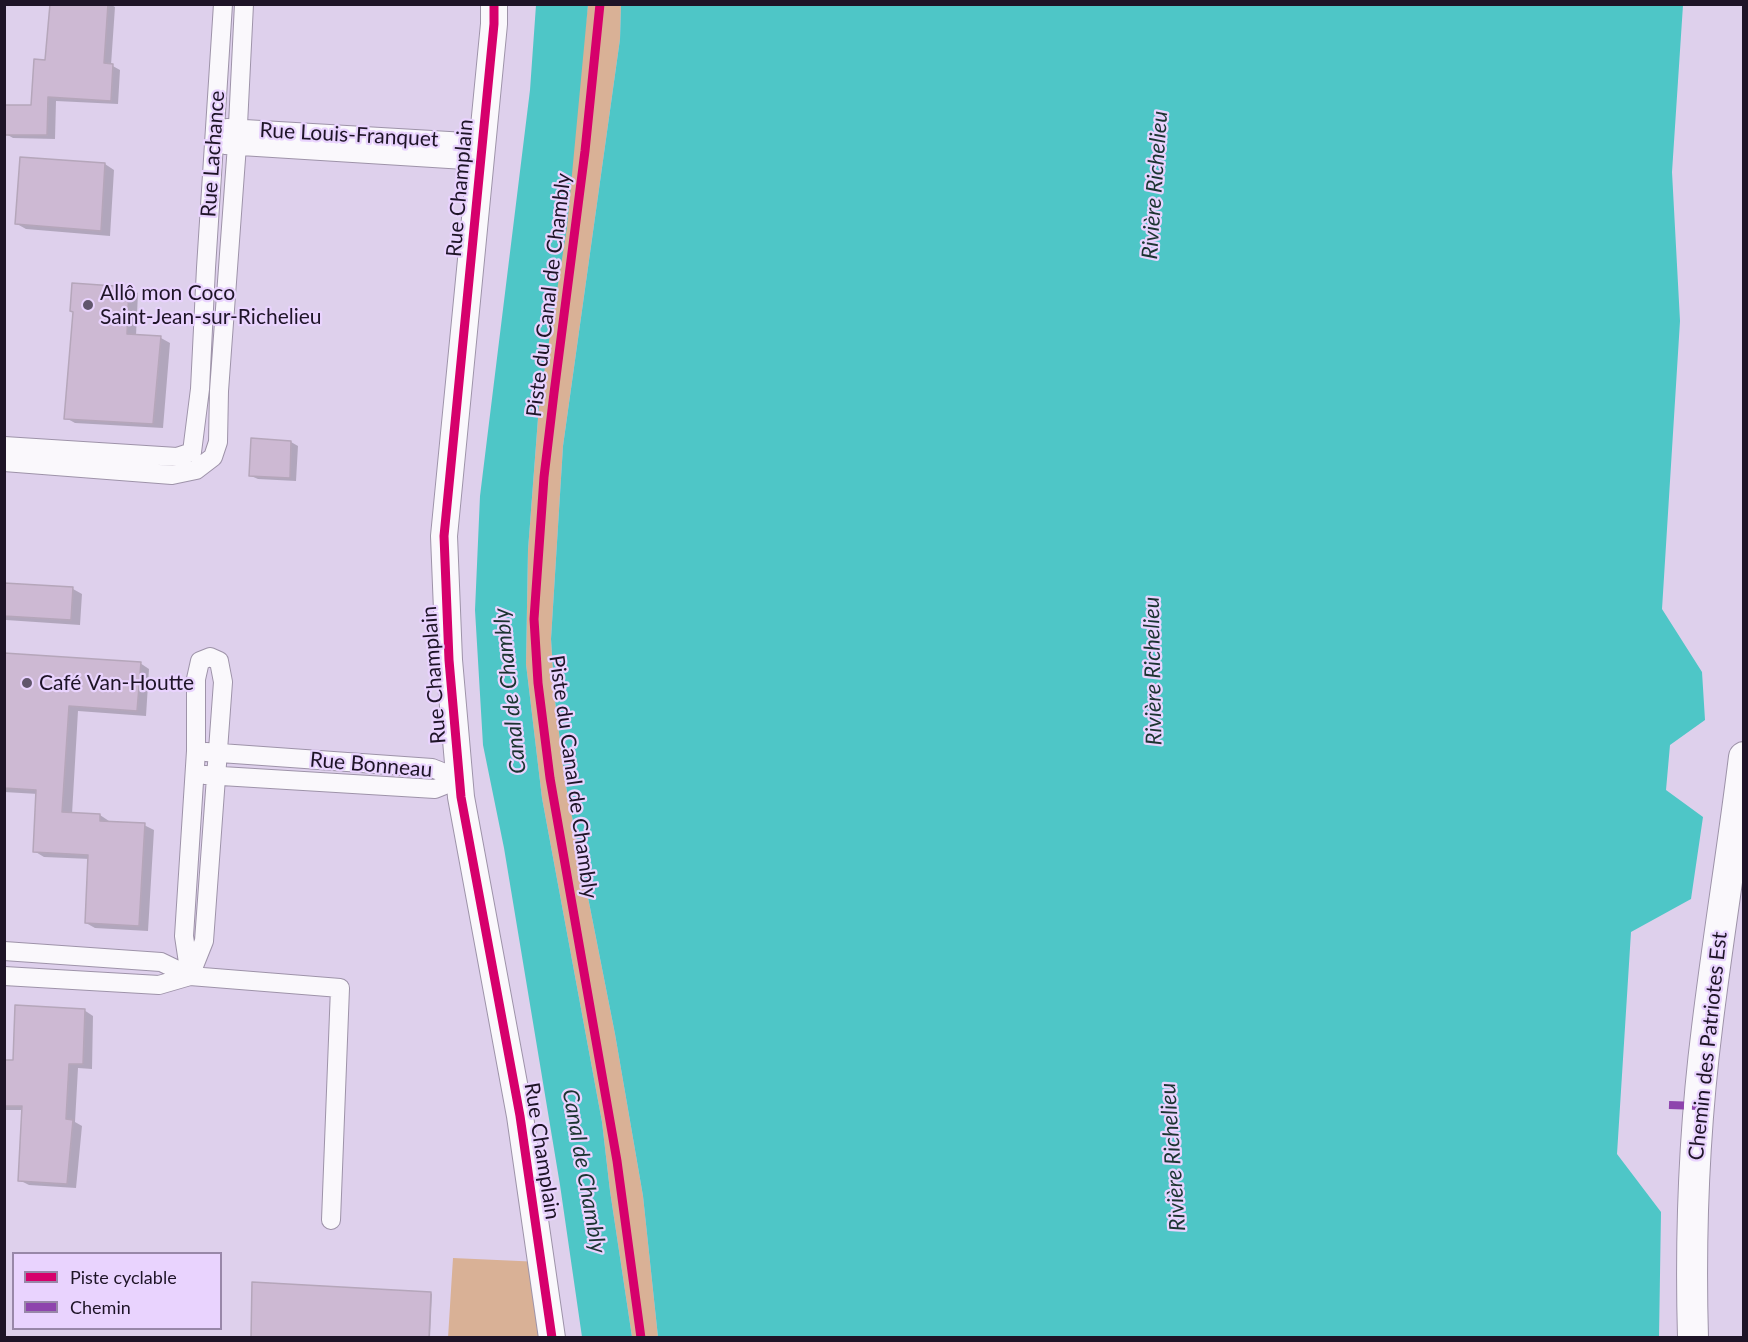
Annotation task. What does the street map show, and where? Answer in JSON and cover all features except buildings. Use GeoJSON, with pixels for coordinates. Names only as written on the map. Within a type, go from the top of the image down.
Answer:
{"type":"FeatureCollection","features":[{"type":"Feature","properties":{"kind":"main road","name":"Chemin des Patriotes Est"},"geometry":{"type":"LineString","coordinates":[[1693,1338],[1693,1208],[1700,1100],[1707,1029],[1743,757]]}},
{"type":"Feature","properties":{"kind":"street","name":"Rue Lachance"},"geometry":{"type":"LineString","coordinates":[[192,452],[200,389],[223,4]]}},
{"type":"Feature","properties":{"kind":"street","name":"Rue Lachance"},"geometry":{"type":"LineString","coordinates":[[213,457],[218,442],[219,391],[238,137],[244,4]]}},
{"type":"Feature","properties":{"kind":"street","name":"Rue Champlain"},"geometry":{"type":"LineString","coordinates":[[494,4],[482,152],[444,536],[449,660],[461,797],[520,1116],[552,1338]]}},
{"type":"Feature","properties":{"kind":"street"},"geometry":{"type":"LineString","coordinates":[[220,39],[242,41]]}},
{"type":"Feature","properties":{"kind":"street","name":"Rue Louis-Franquet"},"geometry":{"type":"LineString","coordinates":[[214,136],[482,152]]}},
{"type":"Feature","properties":{"kind":"street"},"geometry":{"type":"LineString","coordinates":[[206,268],[228,270]]}},
{"type":"Feature","properties":{"kind":"street"},"geometry":{"type":"LineString","coordinates":[[200,389],[219,391]]}},
{"type":"Feature","properties":{"kind":"street"},"geometry":{"type":"LineString","coordinates":[[4,446],[36,456],[172,475],[196,470],[213,457]]}},
{"type":"Feature","properties":{"kind":"street"},"geometry":{"type":"LineString","coordinates":[[4,462],[36,456],[177,457],[192,452],[213,457]]}},
{"type":"Feature","properties":{"kind":"street"},"geometry":{"type":"LineString","coordinates":[[210,657],[219,660],[224,682],[204,941],[190,976],[184,936],[196,751],[196,679],[200,661],[210,657]]}},
{"type":"Feature","properties":{"kind":"street","name":"Rue Bonneau"},"geometry":{"type":"LineString","coordinates":[[196,751],[432,768],[460,779]]}},
{"type":"Feature","properties":{"kind":"street","name":"Rue Bonneau"},"geometry":{"type":"LineString","coordinates":[[194,774],[435,789],[460,779]]}},
{"type":"Feature","properties":{"kind":"street"},"geometry":{"type":"LineString","coordinates":[[189,862],[210,862]]}},
{"type":"Feature","properties":{"kind":"street"},"geometry":{"type":"LineString","coordinates":[[4,951],[161,962],[190,976]]}},
{"type":"Feature","properties":{"kind":"street"},"geometry":{"type":"LineString","coordinates":[[86,957],[86,981]]}},
{"type":"Feature","properties":{"kind":"street"},"geometry":{"type":"LineString","coordinates":[[4,976],[159,985],[190,976],[340,988],[332,1220]]}},
{"type":"Feature","properties":{"kind":"shaded area"},"geometry":{"type":"Polygon","coordinates":[[[588,5],[621,5],[620,39],[563,446],[551,639],[555,700],[565,781],[615,1034],[643,1196],[658,1337],[632,1337],[602,1122],[542,798],[526,664],[528,550],[539,405],[588,5]]]}},
{"type":"Feature","properties":{"kind":"shaded area"},"geometry":{"type":"Polygon","coordinates":[[[453,1258],[541,1262],[552,1337],[448,1338],[453,1258]]]}},
{"type":"Feature","properties":{"kind":"water","name":"Canal de Chambly"},"geometry":{"type":"Polygon","coordinates":[[[536,5],[588,5],[567,227],[539,405],[528,550],[526,664],[542,798],[602,1122],[632,1337],[582,1337],[560,1185],[504,848],[483,745],[475,610],[480,496],[530,90],[536,5]]]}},
{"type":"Feature","properties":{"kind":"water","name":"Rivière Richelieu"},"geometry":{"type":"Polygon","coordinates":[[[621,5],[1683,5],[1672,172],[1680,321],[1662,609],[1702,672],[1705,720],[1670,745],[1666,790],[1703,817],[1691,899],[1631,932],[1617,1154],[1661,1212],[1659,1337],[658,1337],[643,1196],[615,1034],[565,781],[555,700],[551,639],[563,446],[620,39],[621,5]]]}},
{"type":"Feature","properties":{"kind":"marked path"},"geometry":{"type":"LineString","coordinates":[[1669,1105],[1699,1106]]}},
{"type":"Feature","properties":{"kind":"cycle path"},"geometry":{"type":"LineString","coordinates":[[494,4],[494,24],[444,536],[449,660],[461,797],[520,1116],[552,1338]]}},
{"type":"Feature","properties":{"kind":"cycle path","name":"Piste du Canal de Chambly"},"geometry":{"type":"LineString","coordinates":[[600,4],[585,151],[544,477],[534,619],[538,683],[550,778],[617,1161],[641,1338]]}},
{"type":"Feature","properties":{"kind":"place","name":"Allô mon Coco Saint-Jean-sur-Richelieu"},"geometry":{"type":"Point","coordinates":[88,305]}},
{"type":"Feature","properties":{"kind":"place","name":"Café Van-Houtte"},"geometry":{"type":"Point","coordinates":[27,683]}}]}
